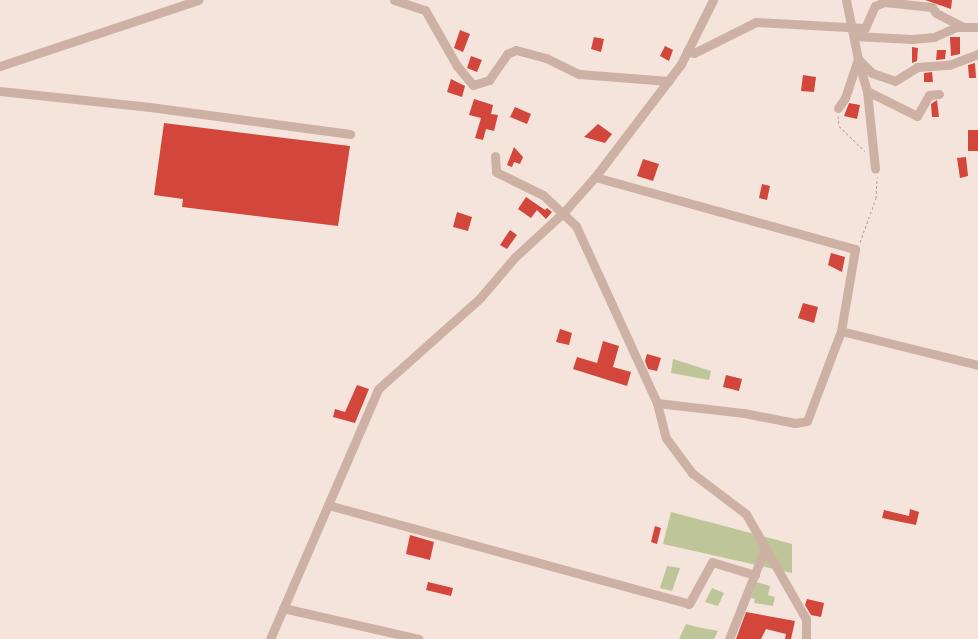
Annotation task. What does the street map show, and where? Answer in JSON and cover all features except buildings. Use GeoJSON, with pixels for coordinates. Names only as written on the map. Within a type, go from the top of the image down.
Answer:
{"type":"FeatureCollection","features":[{"type":"Feature","properties":{"kind":"street"},"geometry":{"type":"LineString","coordinates":[[0,66],[198,0]]}},
{"type":"Feature","properties":{"kind":"street"},"geometry":{"type":"LineString","coordinates":[[394,0],[425,10],[457,66],[473,85],[489,80],[507,54],[516,50],[546,58],[579,74],[668,81]]}},
{"type":"Feature","properties":{"kind":"street"},"geometry":{"type":"LineString","coordinates":[[270,639],[378,389],[480,298],[515,257],[564,212],[595,177],[668,81],[687,51],[713,0]]}},
{"type":"Feature","properties":{"kind":"street"},"geometry":{"type":"LineString","coordinates":[[846,0],[858,59],[867,90],[875,170]]}},
{"type":"Feature","properties":{"kind":"street"},"geometry":{"type":"LineString","coordinates":[[853,32],[865,28],[875,6],[884,2],[932,7],[936,13],[962,26],[978,27]]}},
{"type":"Feature","properties":{"kind":"street"},"geometry":{"type":"LineString","coordinates":[[687,51],[694,53],[756,22],[853,32],[934,37],[962,26]]}},
{"type":"Feature","properties":{"kind":"street"},"geometry":{"type":"LineString","coordinates":[[858,59],[872,73],[895,81],[917,67],[949,65],[978,54]]}},
{"type":"Feature","properties":{"kind":"street"},"geometry":{"type":"LineString","coordinates":[[838,108],[845,98],[858,59]]}},
{"type":"Feature","properties":{"kind":"street"},"geometry":{"type":"LineString","coordinates":[[867,90],[917,116],[929,95],[939,94]]}},
{"type":"Feature","properties":{"kind":"street"},"geometry":{"type":"LineString","coordinates":[[0,91],[150,107],[350,134]]}},
{"type":"Feature","properties":{"kind":"street"},"geometry":{"type":"LineString","coordinates":[[495,156],[496,172],[502,178],[543,195],[564,212],[576,226],[657,404],[666,438],[692,473],[746,514],[806,619],[806,639]]}},
{"type":"Feature","properties":{"kind":"street"},"geometry":{"type":"LineString","coordinates":[[595,177],[854,249],[841,331],[807,421],[795,423],[744,413],[657,404]]}},
{"type":"Feature","properties":{"kind":"street"},"geometry":{"type":"LineString","coordinates":[[841,331],[978,365]]}},
{"type":"Feature","properties":{"kind":"street"},"geometry":{"type":"LineString","coordinates":[[328,505],[689,604],[712,562],[755,575]]}},
{"type":"Feature","properties":{"kind":"street"},"geometry":{"type":"LineString","coordinates":[[729,639],[765,548]]}},
{"type":"Feature","properties":{"kind":"street"},"geometry":{"type":"LineString","coordinates":[[283,608],[419,639]]}},
{"type":"Feature","properties":{"kind":"path"},"geometry":{"type":"LineString","coordinates":[[838,108],[838,126],[866,152]]}},
{"type":"Feature","properties":{"kind":"path"},"geometry":{"type":"LineString","coordinates":[[860,245],[868,214],[876,198],[878,183],[875,170]]}},
{"type":"Feature","properties":{"kind":"green space"},"geometry":{"type":"Polygon","coordinates":[[[673,359],[711,371],[709,380],[671,373],[673,359]]]}},
{"type":"Feature","properties":{"kind":"green space"},"geometry":{"type":"Polygon","coordinates":[[[671,512],[792,544],[792,573],[663,544],[671,512]]]}},
{"type":"Feature","properties":{"kind":"green space"},"geometry":{"type":"Polygon","coordinates":[[[667,566],[680,568],[672,591],[660,588],[667,566]]]}},
{"type":"Feature","properties":{"kind":"green space"},"geometry":{"type":"Polygon","coordinates":[[[756,582],[770,586],[768,595],[775,597],[773,606],[754,603],[755,599],[751,598],[756,582]]]}},
{"type":"Feature","properties":{"kind":"green space"},"geometry":{"type":"Polygon","coordinates":[[[712,588],[724,593],[718,606],[705,602],[712,588]]]}},
{"type":"Feature","properties":{"kind":"green space"},"geometry":{"type":"Polygon","coordinates":[[[686,624],[718,631],[714,639],[679,639],[686,624]]]}}]}
